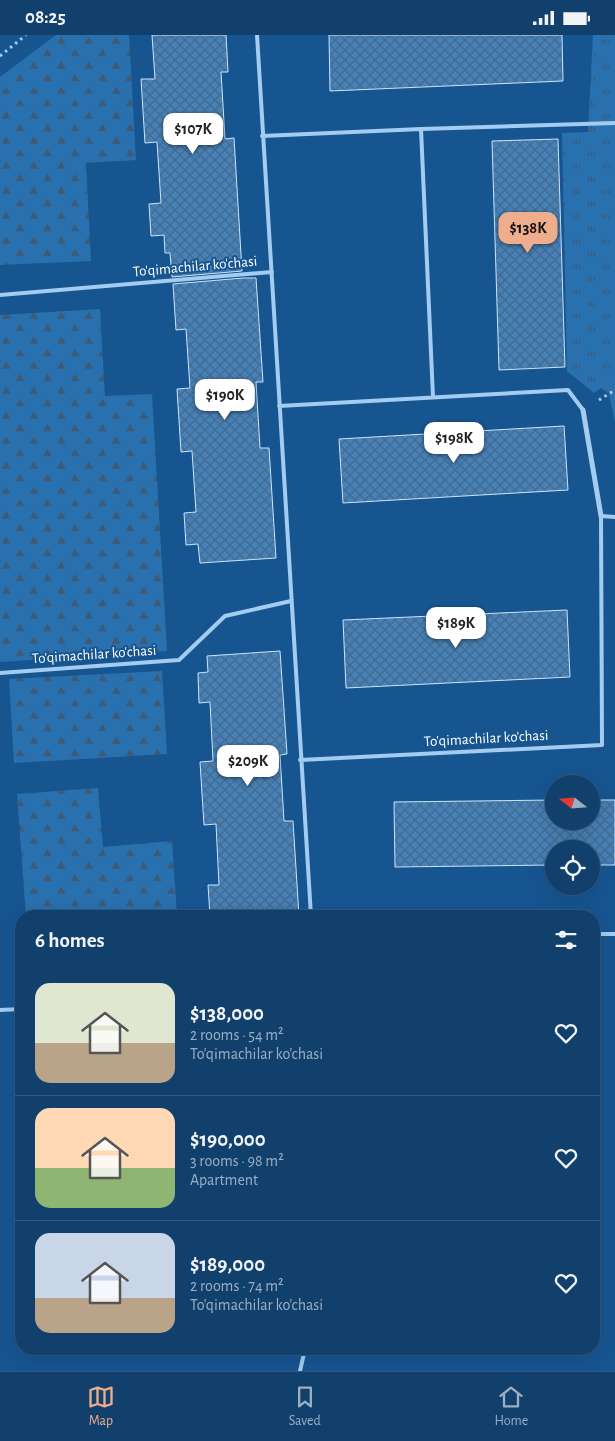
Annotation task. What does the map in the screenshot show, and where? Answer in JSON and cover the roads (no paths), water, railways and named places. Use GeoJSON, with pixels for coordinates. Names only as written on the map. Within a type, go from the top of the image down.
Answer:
{"type":"FeatureCollection","features":[{"type":"Feature","properties":{"kind":"street","name":"To'qimachilar ko'chasi"},"geometry":{"type":"LineString","coordinates":[[583,410],[601,516]]}},
{"type":"Feature","properties":{"kind":"lane"},"geometry":{"type":"LineString","coordinates":[[257,35],[311,910]]}},
{"type":"Feature","properties":{"kind":"lane"},"geometry":{"type":"LineString","coordinates":[[262,136],[615,123]]}},
{"type":"Feature","properties":{"kind":"lane"},"geometry":{"type":"LineString","coordinates":[[421,129],[433,397]]}},
{"type":"Feature","properties":{"kind":"lane","name":"To'qimachilar ko'chasi"},"geometry":{"type":"LineString","coordinates":[[0,295],[272,272]]}},
{"type":"Feature","properties":{"kind":"lane","name":"To'qimachilar ko'chasi"},"geometry":{"type":"LineString","coordinates":[[279,406],[568,390],[583,410]]}},
{"type":"Feature","properties":{"kind":"lane"},"geometry":{"type":"LineString","coordinates":[[601,516],[615,517]]}},
{"type":"Feature","properties":{"kind":"lane","name":"To'qimachilar ko'chasi"},"geometry":{"type":"LineString","coordinates":[[300,760],[602,745],[601,516]]}},
{"type":"Feature","properties":{"kind":"lane","name":"To'qimachilar ko'chasi"},"geometry":{"type":"LineString","coordinates":[[0,673],[179,660],[225,616],[291,601]]}},
{"type":"Feature","properties":{"kind":"lane"},"geometry":{"type":"LineString","coordinates":[[600,934],[615,934]]}},
{"type":"Feature","properties":{"kind":"lane"},"geometry":{"type":"LineString","coordinates":[[0,1010],[15,1009]]}},
{"type":"Feature","properties":{"kind":"lane"},"geometry":{"type":"LineString","coordinates":[[300,1371],[304,1355]]}}]}
